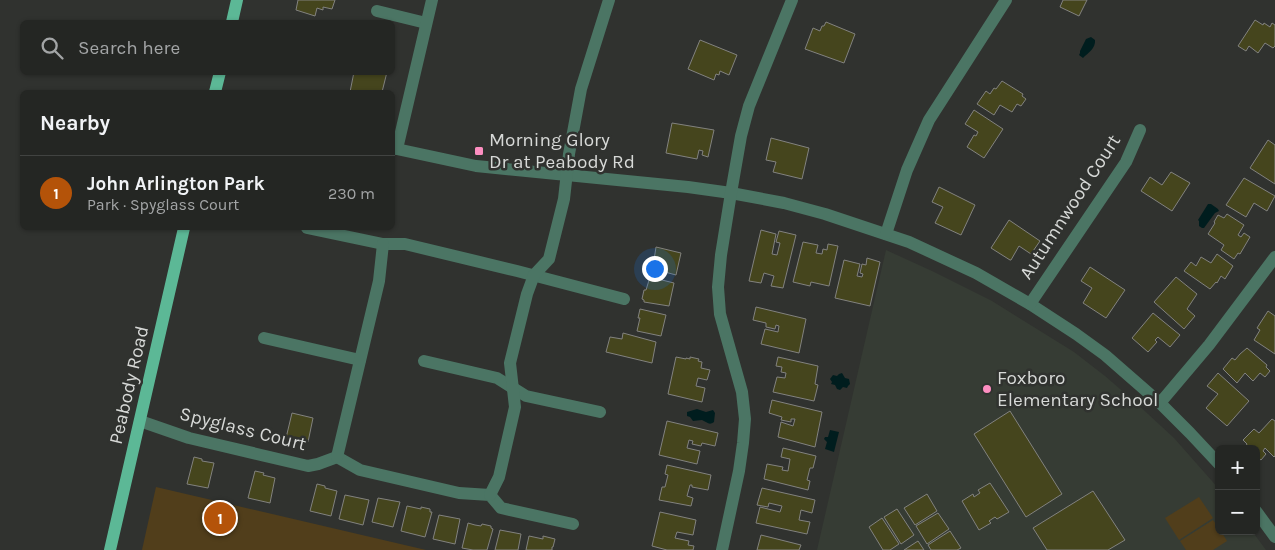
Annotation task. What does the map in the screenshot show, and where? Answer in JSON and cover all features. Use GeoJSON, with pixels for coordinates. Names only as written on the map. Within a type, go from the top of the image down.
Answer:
{"type":"FeatureCollection","features":[{"type":"Feature","properties":{"kind":"main road"},"geometry":{"type":"LineString","coordinates":[[232,20],[237,0]]}},
{"type":"Feature","properties":{"kind":"main road"},"geometry":{"type":"LineString","coordinates":[[216,90],[219,75]]}},
{"type":"Feature","properties":{"kind":"main road","name":"Peabody Road"},"geometry":{"type":"LineString","coordinates":[[110,550],[184,230]]}},
{"type":"Feature","properties":{"kind":"street"},"geometry":{"type":"LineString","coordinates":[[432,0],[395,148],[476,166],[731,192],[825,214],[920,246],[976,273],[1030,304],[1105,355],[1160,403],[1215,460]]}},
{"type":"Feature","properties":{"kind":"street"},"geometry":{"type":"LineString","coordinates":[[490,495],[499,477],[515,407],[510,363],[527,294],[534,275],[549,260],[564,199],[569,154],[582,89],[609,0]]}},
{"type":"Feature","properties":{"kind":"street"},"geometry":{"type":"LineString","coordinates":[[722,550],[739,471],[745,419],[742,392],[720,314],[718,287],[721,255],[741,136],[749,106],[792,0]]}},
{"type":"Feature","properties":{"kind":"street"},"geometry":{"type":"LineString","coordinates":[[886,234],[908,170],[930,120],[1006,0]]}},
{"type":"Feature","properties":{"kind":"street"},"geometry":{"type":"LineString","coordinates":[[377,11],[426,23]]}},
{"type":"Feature","properties":{"kind":"street","name":"Autumnwood Court"},"geometry":{"type":"LineString","coordinates":[[1030,304],[1126,162],[1140,130]]}},
{"type":"Feature","properties":{"kind":"street"},"geometry":{"type":"LineString","coordinates":[[316,230],[383,244],[405,244],[624,299]]}},
{"type":"Feature","properties":{"kind":"street"},"geometry":{"type":"LineString","coordinates":[[383,244],[379,281],[337,457],[360,470],[459,493],[490,495],[501,508],[573,524]]}},
{"type":"Feature","properties":{"kind":"street"},"geometry":{"type":"LineString","coordinates":[[1160,403],[1210,345],[1275,257]]}},
{"type":"Feature","properties":{"kind":"street"},"geometry":{"type":"LineString","coordinates":[[264,338],[360,360]]}},
{"type":"Feature","properties":{"kind":"street"},"geometry":{"type":"LineString","coordinates":[[424,361],[497,378],[526,396],[600,412]]}},
{"type":"Feature","properties":{"kind":"street","name":"Spyglass Court"},"geometry":{"type":"LineString","coordinates":[[140,421],[189,438],[308,466],[337,457]]}},
{"type":"Feature","properties":{"kind":"street"},"geometry":{"type":"LineString","coordinates":[[1260,516],[1275,537]]}},
{"type":"Feature","properties":{"kind":"shaded area","name":"Foxboro Elementary School"},"geometry":{"type":"Polygon","coordinates":[[[886,250],[992,301],[1074,352],[1105,376],[1174,438],[1215,484],[1215,535],[1255,535],[1266,550],[817,550],[886,250]]]}},
{"type":"Feature","properties":{"kind":"shaded area"},"geometry":{"type":"Polygon","coordinates":[[[156,487],[426,550],[142,550],[156,487]]]}},
{"type":"Feature","properties":{"kind":"shaded area"},"geometry":{"type":"Polygon","coordinates":[[[1199,497],[1213,518],[1179,540],[1165,518],[1199,497]]]}},
{"type":"Feature","properties":{"kind":"shaded area"},"geometry":{"type":"Polygon","coordinates":[[[1213,520],[1215,523],[1215,535],[1223,535],[1227,541],[1213,550],[1186,550],[1180,541],[1213,520]]]}},
{"type":"Feature","properties":{"kind":"water"},"geometry":{"type":"Polygon","coordinates":[[[1091,37],[1095,40],[1094,45],[1083,58],[1079,55],[1080,51],[1086,39],[1091,37]]]}},
{"type":"Feature","properties":{"kind":"water"},"geometry":{"type":"Polygon","coordinates":[[[1208,204],[1211,204],[1219,211],[1202,228],[1199,226],[1198,220],[1208,204]]]}},
{"type":"Feature","properties":{"kind":"water"},"geometry":{"type":"Polygon","coordinates":[[[842,373],[845,378],[849,379],[850,384],[847,388],[843,387],[840,390],[831,384],[830,379],[833,375],[837,376],[842,373]]]}},
{"type":"Feature","properties":{"kind":"water"},"geometry":{"type":"Polygon","coordinates":[[[697,409],[706,412],[713,410],[715,413],[714,422],[709,424],[702,420],[693,421],[687,416],[687,412],[697,409]]]}},
{"type":"Feature","properties":{"kind":"water"},"geometry":{"type":"Polygon","coordinates":[[[830,430],[839,432],[834,452],[825,449],[827,442],[824,439],[828,437],[830,430]]]}},
{"type":"Feature","properties":{"kind":"building"},"geometry":{"type":"Polygon","coordinates":[[[298,0],[335,0],[332,9],[323,7],[323,10],[317,8],[315,16],[296,10],[298,0]]]}},
{"type":"Feature","properties":{"kind":"building"},"geometry":{"type":"Polygon","coordinates":[[[1063,0],[1087,0],[1079,16],[1060,7],[1063,0]]]}},
{"type":"Feature","properties":{"kind":"building"},"geometry":{"type":"Polygon","coordinates":[[[1255,20],[1270,27],[1272,23],[1275,25],[1275,46],[1273,48],[1265,43],[1258,53],[1249,46],[1246,51],[1238,46],[1255,20]]]}},
{"type":"Feature","properties":{"kind":"building"},"geometry":{"type":"Polygon","coordinates":[[[826,22],[855,34],[844,63],[805,49],[813,28],[820,31],[826,22]]]}},
{"type":"Feature","properties":{"kind":"building"},"geometry":{"type":"Polygon","coordinates":[[[700,40],[737,55],[729,75],[720,71],[719,75],[716,74],[714,80],[688,69],[700,40]]]}},
{"type":"Feature","properties":{"kind":"building"},"geometry":{"type":"Polygon","coordinates":[[[353,75],[386,75],[382,90],[350,90],[353,75]]]}},
{"type":"Feature","properties":{"kind":"building"},"geometry":{"type":"Polygon","coordinates":[[[1002,81],[1023,94],[1022,96],[1026,99],[1021,106],[1017,104],[1012,112],[1000,105],[994,115],[977,104],[986,91],[990,94],[1002,81]]]}},
{"type":"Feature","properties":{"kind":"building"},"geometry":{"type":"Polygon","coordinates":[[[974,110],[1003,129],[984,158],[967,147],[978,132],[965,124],[974,110]]]}},
{"type":"Feature","properties":{"kind":"building"},"geometry":{"type":"Polygon","coordinates":[[[672,123],[714,130],[708,157],[702,155],[703,151],[699,150],[697,159],[666,153],[672,123]]]}},
{"type":"Feature","properties":{"kind":"building"},"geometry":{"type":"Polygon","coordinates":[[[771,138],[809,148],[802,179],[773,172],[776,162],[766,160],[771,138]]]}},
{"type":"Feature","properties":{"kind":"building"},"geometry":{"type":"Polygon","coordinates":[[[1268,140],[1275,145],[1275,184],[1250,168],[1268,140]]]}},
{"type":"Feature","properties":{"kind":"building"},"geometry":{"type":"Polygon","coordinates":[[[1171,172],[1190,183],[1172,211],[1141,191],[1150,177],[1162,185],[1171,172]]]}},
{"type":"Feature","properties":{"kind":"building"},"geometry":{"type":"Polygon","coordinates":[[[1244,178],[1275,196],[1267,211],[1254,203],[1246,217],[1226,205],[1244,178]]]}},
{"type":"Feature","properties":{"kind":"building"},"geometry":{"type":"Polygon","coordinates":[[[939,187],[975,205],[961,235],[935,223],[943,207],[932,202],[939,187]]]}},
{"type":"Feature","properties":{"kind":"building"},"geometry":{"type":"Polygon","coordinates":[[[1227,214],[1244,225],[1238,235],[1241,237],[1244,233],[1250,237],[1240,254],[1238,253],[1234,259],[1221,250],[1224,245],[1208,234],[1218,215],[1224,218],[1227,214]]]}},
{"type":"Feature","properties":{"kind":"building"},"geometry":{"type":"Polygon","coordinates":[[[1009,220],[1040,241],[1031,254],[1019,246],[1010,260],[991,248],[1009,220]]]}},
{"type":"Feature","properties":{"kind":"building"},"geometry":{"type":"Polygon","coordinates":[[[761,230],[776,234],[772,254],[777,255],[780,243],[776,242],[779,231],[796,235],[783,288],[771,286],[774,276],[764,273],[761,283],[749,281],[761,230]]]}},
{"type":"Feature","properties":{"kind":"building"},"geometry":{"type":"Polygon","coordinates":[[[803,242],[818,245],[816,253],[822,254],[823,249],[827,250],[828,244],[838,246],[829,286],[811,282],[810,286],[793,282],[803,242]]]}},
{"type":"Feature","properties":{"kind":"building"},"geometry":{"type":"Polygon","coordinates":[[[656,247],[681,253],[676,275],[650,268],[652,260],[654,260],[656,247]]]}},
{"type":"Feature","properties":{"kind":"building"},"geometry":{"type":"Polygon","coordinates":[[[1217,254],[1233,266],[1225,279],[1221,276],[1210,289],[1184,271],[1191,262],[1196,266],[1201,257],[1211,263],[1217,254]]]}},
{"type":"Feature","properties":{"kind":"building"},"geometry":{"type":"Polygon","coordinates":[[[867,258],[880,262],[870,306],[835,298],[844,260],[860,264],[857,276],[862,277],[863,274],[860,273],[862,264],[866,265],[867,258]]]}},
{"type":"Feature","properties":{"kind":"building"},"geometry":{"type":"Polygon","coordinates":[[[1090,267],[1125,290],[1106,318],[1083,303],[1092,288],[1081,281],[1090,267]]]}},
{"type":"Feature","properties":{"kind":"building"},"geometry":{"type":"Polygon","coordinates":[[[650,277],[674,283],[669,306],[644,302],[642,299],[650,277]]]}},
{"type":"Feature","properties":{"kind":"building"},"geometry":{"type":"Polygon","coordinates":[[[1176,277],[1197,294],[1187,309],[1195,316],[1184,329],[1154,302],[1176,277]]]}},
{"type":"Feature","properties":{"kind":"building"},"geometry":{"type":"Polygon","coordinates":[[[756,307],[806,319],[799,353],[761,344],[765,329],[778,332],[779,326],[776,325],[775,329],[766,327],[766,323],[753,320],[756,307]]]}},
{"type":"Feature","properties":{"kind":"building"},"geometry":{"type":"Polygon","coordinates":[[[640,309],[666,315],[661,336],[637,331],[640,309]]]}},
{"type":"Feature","properties":{"kind":"building"},"geometry":{"type":"Polygon","coordinates":[[[1268,311],[1275,316],[1275,354],[1254,340],[1260,330],[1257,328],[1268,311]]]}},
{"type":"Feature","properties":{"kind":"building"},"geometry":{"type":"Polygon","coordinates":[[[1153,313],[1180,335],[1170,347],[1158,337],[1155,340],[1157,342],[1148,352],[1132,338],[1153,313]]]}},
{"type":"Feature","properties":{"kind":"building"},"geometry":{"type":"Polygon","coordinates":[[[623,333],[656,342],[652,363],[606,352],[610,337],[622,339],[623,333]]]}},
{"type":"Feature","properties":{"kind":"building"},"geometry":{"type":"Polygon","coordinates":[[[1247,348],[1267,365],[1266,367],[1270,371],[1265,377],[1260,373],[1253,381],[1245,373],[1237,383],[1223,369],[1232,358],[1235,360],[1247,348]]]}},
{"type":"Feature","properties":{"kind":"building"},"geometry":{"type":"Polygon","coordinates":[[[676,357],[699,359],[698,361],[702,362],[701,368],[710,370],[707,380],[698,378],[696,386],[705,388],[702,402],[668,394],[676,357]]]}},
{"type":"Feature","properties":{"kind":"building"},"geometry":{"type":"Polygon","coordinates":[[[778,357],[818,366],[815,384],[818,385],[814,401],[773,392],[777,377],[785,378],[786,373],[781,372],[782,367],[776,366],[778,357]]]}},
{"type":"Feature","properties":{"kind":"building"},"geometry":{"type":"Polygon","coordinates":[[[1218,373],[1249,401],[1227,426],[1206,408],[1218,394],[1207,386],[1218,373]]]}},
{"type":"Feature","properties":{"kind":"building"},"geometry":{"type":"Polygon","coordinates":[[[772,400],[822,412],[815,447],[778,437],[781,422],[793,426],[795,419],[791,419],[791,422],[781,420],[782,417],[769,413],[772,400]]]}},
{"type":"Feature","properties":{"kind":"building"},"geometry":{"type":"Polygon","coordinates":[[[1010,411],[1062,494],[1026,517],[974,434],[1010,411]]]}},
{"type":"Feature","properties":{"kind":"building"},"geometry":{"type":"Polygon","coordinates":[[[292,413],[313,418],[308,442],[286,438],[292,413]]]}},
{"type":"Feature","properties":{"kind":"building"},"geometry":{"type":"Polygon","coordinates":[[[1272,419],[1275,421],[1274,457],[1265,448],[1263,451],[1266,454],[1261,460],[1260,445],[1246,445],[1243,440],[1254,429],[1259,433],[1272,419]]]}},
{"type":"Feature","properties":{"kind":"building"},"geometry":{"type":"Polygon","coordinates":[[[667,421],[718,433],[715,446],[702,443],[701,446],[692,444],[693,441],[689,440],[687,448],[700,451],[697,464],[659,455],[667,421]]]}},
{"type":"Feature","properties":{"kind":"building"},"geometry":{"type":"Polygon","coordinates":[[[783,448],[816,456],[807,480],[810,481],[808,490],[764,479],[767,464],[783,467],[782,470],[788,471],[790,459],[781,457],[783,448]]]}},
{"type":"Feature","properties":{"kind":"building"},"geometry":{"type":"Polygon","coordinates":[[[194,457],[202,459],[202,461],[214,463],[208,488],[187,484],[194,457]]]}},
{"type":"Feature","properties":{"kind":"building"},"geometry":{"type":"Polygon","coordinates":[[[667,465],[711,475],[708,490],[690,485],[687,496],[693,498],[691,506],[659,500],[662,487],[665,487],[668,475],[665,474],[667,465]]]}},
{"type":"Feature","properties":{"kind":"building"},"geometry":{"type":"Polygon","coordinates":[[[255,471],[275,478],[270,503],[248,498],[255,471]]]}},
{"type":"Feature","properties":{"kind":"building"},"geometry":{"type":"Polygon","coordinates":[[[990,483],[1009,512],[997,519],[995,517],[989,521],[991,523],[979,530],[962,501],[973,494],[974,497],[980,493],[978,490],[990,483]]]}},
{"type":"Feature","properties":{"kind":"building"},"geometry":{"type":"Polygon","coordinates":[[[317,484],[337,491],[331,516],[310,511],[317,484]]]}},
{"type":"Feature","properties":{"kind":"building"},"geometry":{"type":"Polygon","coordinates":[[[762,488],[815,500],[812,513],[801,510],[799,520],[810,522],[807,534],[756,523],[760,507],[780,512],[782,506],[769,503],[768,507],[757,505],[762,488]]]}},
{"type":"Feature","properties":{"kind":"building"},"geometry":{"type":"Polygon","coordinates":[[[1093,491],[1125,540],[1108,550],[1047,550],[1033,528],[1093,491]]]}},
{"type":"Feature","properties":{"kind":"building"},"geometry":{"type":"Polygon","coordinates":[[[927,494],[937,511],[915,525],[904,508],[927,494]]]}},
{"type":"Feature","properties":{"kind":"building"},"geometry":{"type":"Polygon","coordinates":[[[345,495],[369,500],[363,525],[339,519],[345,495]]]}},
{"type":"Feature","properties":{"kind":"building"},"geometry":{"type":"Polygon","coordinates":[[[378,498],[400,502],[393,527],[372,522],[378,498]]]}},
{"type":"Feature","properties":{"kind":"building"},"geometry":{"type":"Polygon","coordinates":[[[407,506],[430,509],[430,512],[432,512],[425,537],[401,531],[407,506]]]}},
{"type":"Feature","properties":{"kind":"building"},"geometry":{"type":"Polygon","coordinates":[[[897,509],[914,535],[901,544],[884,517],[897,509]]]}},
{"type":"Feature","properties":{"kind":"building"},"geometry":{"type":"Polygon","coordinates":[[[660,512],[696,520],[693,535],[677,532],[675,538],[689,541],[688,545],[694,546],[693,550],[667,550],[652,546],[660,512]]]}},
{"type":"Feature","properties":{"kind":"building"},"geometry":{"type":"Polygon","coordinates":[[[938,513],[949,529],[927,544],[916,526],[938,513]]]}},
{"type":"Feature","properties":{"kind":"building"},"geometry":{"type":"Polygon","coordinates":[[[439,515],[460,519],[455,544],[433,539],[439,515]]]}},
{"type":"Feature","properties":{"kind":"building"},"geometry":{"type":"Polygon","coordinates":[[[882,518],[899,544],[890,550],[883,550],[869,527],[882,518]]]}},
{"type":"Feature","properties":{"kind":"building"},"geometry":{"type":"Polygon","coordinates":[[[468,523],[491,526],[493,529],[487,550],[462,548],[468,523]]]}},
{"type":"Feature","properties":{"kind":"building"},"geometry":{"type":"Polygon","coordinates":[[[500,530],[521,534],[518,550],[495,550],[500,530]]]}},
{"type":"Feature","properties":{"kind":"building"},"geometry":{"type":"Polygon","coordinates":[[[950,531],[961,548],[957,550],[931,550],[928,545],[950,531]]]}},
{"type":"Feature","properties":{"kind":"building"},"geometry":{"type":"Polygon","coordinates":[[[761,535],[801,545],[799,550],[757,550],[761,535]]]}},
{"type":"Feature","properties":{"kind":"building"},"geometry":{"type":"Polygon","coordinates":[[[529,536],[543,539],[543,536],[555,539],[552,550],[526,550],[529,536]]]}},
{"type":"Feature","properties":{"kind":"building"},"geometry":{"type":"Polygon","coordinates":[[[918,541],[924,550],[904,550],[918,541]]]}},
{"type":"Feature","properties":{"kind":"place","name":"Morning Glory Dr at Peabody Rd"},"geometry":{"type":"Point","coordinates":[479,151]}},
{"type":"Feature","properties":{"kind":"place","name":"Foxboro Elementary School"},"geometry":{"type":"Point","coordinates":[987,389]}},
{"type":"Feature","properties":{"kind":"place","name":"John Arlington Park"},"geometry":{"type":"Point","coordinates":[220,518]}}]}
